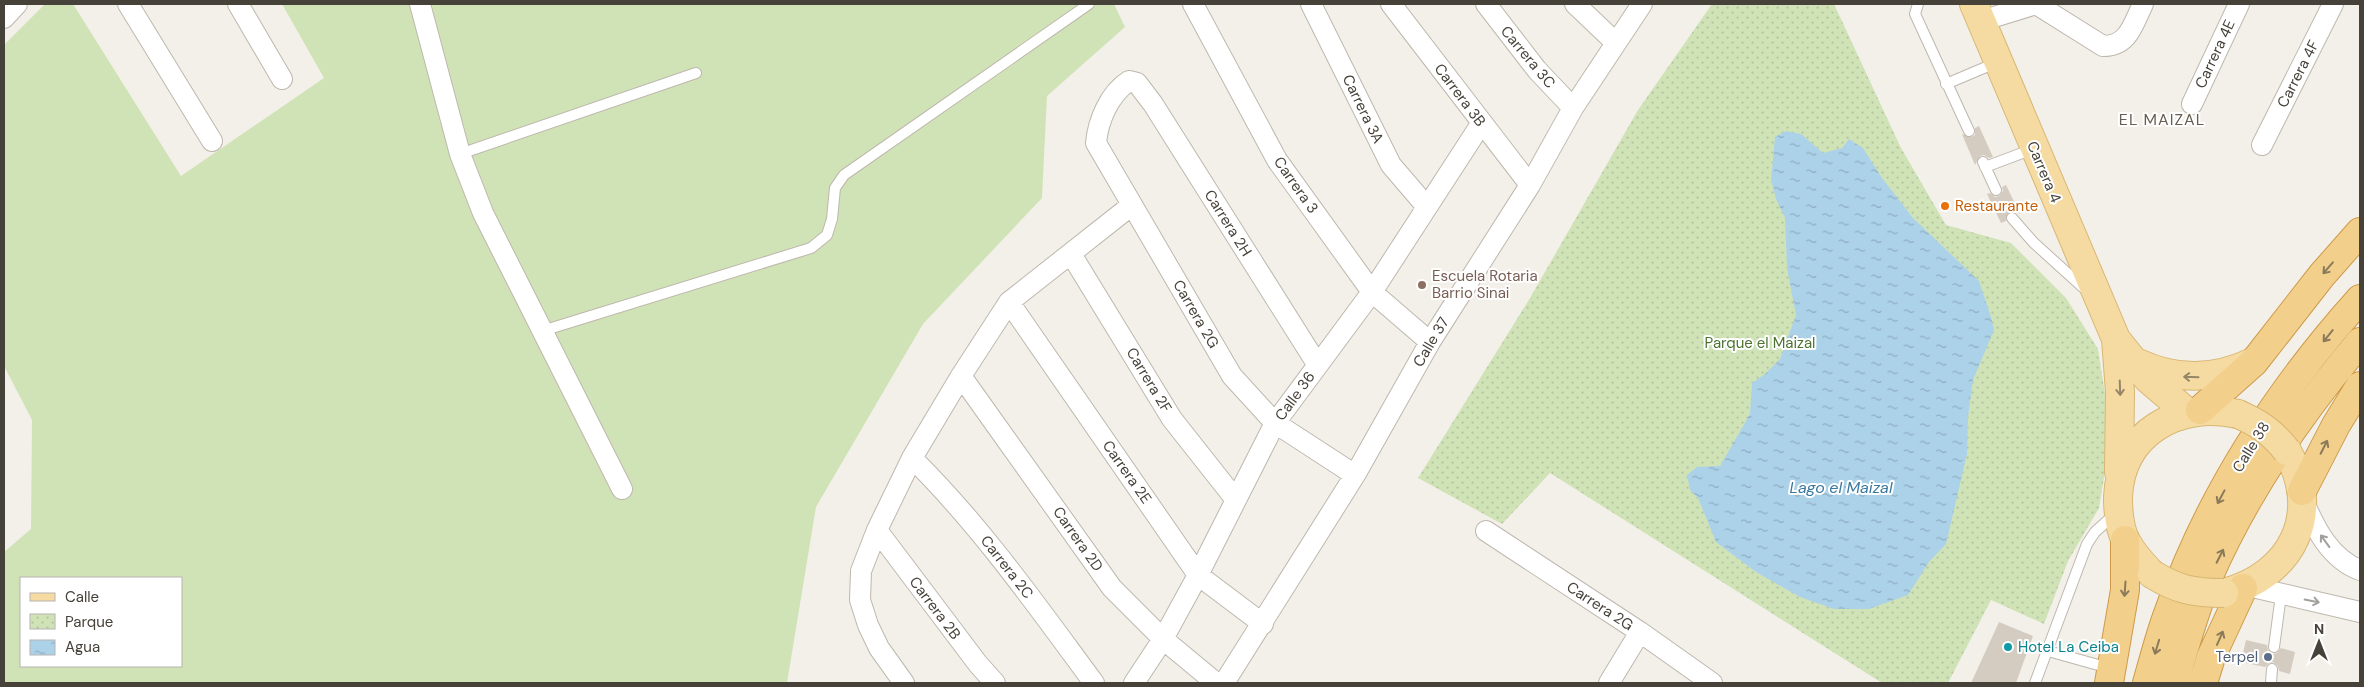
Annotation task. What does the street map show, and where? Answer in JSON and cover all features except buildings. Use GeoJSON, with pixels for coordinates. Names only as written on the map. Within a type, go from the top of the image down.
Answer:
{"type":"FeatureCollection","features":[{"type":"Feature","properties":{"kind":"highway"},"geometry":{"type":"LineString","coordinates":[[2194,411],[2254,362],[2322,275],[2360,232]]}},
{"type":"Feature","properties":{"kind":"highway","name":"Calle 38"},"geometry":{"type":"LineString","coordinates":[[2181,614],[2200,537],[2252,442],[2309,360],[2360,299]]}},
{"type":"Feature","properties":{"kind":"highway","name":"Calle 38"},"geometry":{"type":"LineString","coordinates":[[2181,614],[2209,577],[2238,518],[2272,460],[2292,430],[2360,342]]}},
{"type":"Feature","properties":{"kind":"highway"},"geometry":{"type":"LineString","coordinates":[[2303,496],[2336,425],[2360,386]]}},
{"type":"Feature","properties":{"kind":"highway"},"geometry":{"type":"LineString","coordinates":[[2111,676],[2125,590],[2125,540]]}},
{"type":"Feature","properties":{"kind":"highway"},"geometry":{"type":"LineString","coordinates":[[2203,683],[2211,657],[2238,589]]}},
{"type":"Feature","properties":{"kind":"highway"},"geometry":{"type":"LineString","coordinates":[[2147,683],[2181,614]]}},
{"type":"Feature","properties":{"kind":"highway"},"geometry":{"type":"LineString","coordinates":[[2174,683],[2181,614]]}},
{"type":"Feature","properties":{"kind":"main road","name":"Carrera 4"},"geometry":{"type":"LineString","coordinates":[[1978,12],[2100,303],[2123,349],[2160,391],[2194,411]]}},
{"type":"Feature","properties":{"kind":"main road","name":"Carrera 4"},"geometry":{"type":"LineString","coordinates":[[2123,349],[2120,392],[2118,512],[2125,540],[2137,559],[2152,574],[2174,587],[2199,593],[2238,589]]}},
{"type":"Feature","properties":{"kind":"main road"},"geometry":{"type":"LineString","coordinates":[[2123,349],[2171,375],[2192,378],[2228,373],[2254,362]]}},
{"type":"Feature","properties":{"kind":"main road"},"geometry":{"type":"LineString","coordinates":[[2119,484],[2125,464],[2136,446],[2145,436],[2168,420],[2194,411],[2220,410],[2238,414],[2258,422],[2274,435],[2287,451],[2297,470],[2303,496],[2299,527],[2288,551],[2271,572],[2238,589]]}},
{"type":"Feature","properties":{"kind":"street"},"geometry":{"type":"LineString","coordinates":[[4,18],[17,4]]}},
{"type":"Feature","properties":{"kind":"street"},"geometry":{"type":"LineString","coordinates":[[128,4],[212,141]]}},
{"type":"Feature","properties":{"kind":"street"},"geometry":{"type":"LineString","coordinates":[[238,4],[282,79]]}},
{"type":"Feature","properties":{"kind":"street"},"geometry":{"type":"LineString","coordinates":[[420,4],[460,154],[484,213],[622,489]]}},
{"type":"Feature","properties":{"kind":"street","name":"Carrera 3"},"geometry":{"type":"LineString","coordinates":[[1193,4],[1277,160],[1372,292],[1430,342]]}},
{"type":"Feature","properties":{"kind":"street","name":"Carrera 3A"},"geometry":{"type":"LineString","coordinates":[[1311,4],[1391,165],[1426,207]]}},
{"type":"Feature","properties":{"kind":"street","name":"Carrera 3B"},"geometry":{"type":"LineString","coordinates":[[1391,4],[1530,185]]}},
{"type":"Feature","properties":{"kind":"street","name":"Carrera 3C"},"geometry":{"type":"LineString","coordinates":[[1486,4],[1537,70],[1574,108]]}},
{"type":"Feature","properties":{"kind":"street"},"geometry":{"type":"LineString","coordinates":[[1575,4],[1616,43]]}},
{"type":"Feature","properties":{"kind":"street","name":"Calle 37"},"geometry":{"type":"LineString","coordinates":[[1224,683],[1263,624],[1355,475],[1430,342],[1530,185],[1574,108],[1642,4]]}},
{"type":"Feature","properties":{"kind":"street"},"geometry":{"type":"LineString","coordinates":[[1978,12],[2036,4],[2103,46],[2114,46],[2123,42],[2143,4]]}},
{"type":"Feature","properties":{"kind":"street","name":"Carrera 4E"},"geometry":{"type":"LineString","coordinates":[[2192,104],[2239,4]]}},
{"type":"Feature","properties":{"kind":"street","name":"Carrera 4F"},"geometry":{"type":"LineString","coordinates":[[2262,145],[2333,4]]}},
{"type":"Feature","properties":{"kind":"street","name":"Carrera 2G"},"geometry":{"type":"LineString","coordinates":[[1137,83],[1129,81],[1123,85],[1104,112],[1098,127],[1096,143],[1232,376],[1275,423],[1355,475]]}},
{"type":"Feature","properties":{"kind":"street","name":"Carrera 2H"},"geometry":{"type":"LineString","coordinates":[[1137,83],[1153,104],[1317,364]]}},
{"type":"Feature","properties":{"kind":"street","name":"Calle 36"},"geometry":{"type":"LineString","coordinates":[[1134,683],[1163,638],[1198,576],[1275,423],[1372,292],[1482,124]]}},
{"type":"Feature","properties":{"kind":"street"},"geometry":{"type":"LineString","coordinates":[[904,683],[879,648],[868,625],[860,600],[861,571],[877,530],[912,458],[961,376],[1010,302],[1132,205]]}},
{"type":"Feature","properties":{"kind":"street","name":"Carrera 2F"},"geometry":{"type":"LineString","coordinates":[[1071,254],[1172,419],[1236,500]]}},
{"type":"Feature","properties":{"kind":"street","name":"Carrera 2E"},"geometry":{"type":"LineString","coordinates":[[1010,302],[1198,576],[1263,624]]}},
{"type":"Feature","properties":{"kind":"street","name":"Carrera 2D"},"geometry":{"type":"LineString","coordinates":[[961,376],[1112,588],[1163,638],[1216,683]]}},
{"type":"Feature","properties":{"kind":"street","name":"Carrera 2C"},"geometry":{"type":"LineString","coordinates":[[912,458],[948,493],[980,532],[1094,683]]}},
{"type":"Feature","properties":{"kind":"street"},"geometry":{"type":"LineString","coordinates":[[2303,496],[2314,525],[2331,550],[2350,566],[2360,570]]}},
{"type":"Feature","properties":{"kind":"street","name":"Carrera 2B"},"geometry":{"type":"LineString","coordinates":[[877,530],[978,664],[995,683]]}},
{"type":"Feature","properties":{"kind":"street","name":"Carrera 2G"},"geometry":{"type":"LineString","coordinates":[[1486,531],[1640,632],[1712,683]]}},
{"type":"Feature","properties":{"kind":"street"},"geometry":{"type":"LineString","coordinates":[[2238,589],[2281,595],[2360,612]]}},
{"type":"Feature","properties":{"kind":"street"},"geometry":{"type":"LineString","coordinates":[[1609,683],[1640,632]]}},
{"type":"Feature","properties":{"kind":"lane"},"geometry":{"type":"LineString","coordinates":[[542,331],[811,248],[827,235],[832,219],[835,188],[844,175],[1089,4]]}},
{"type":"Feature","properties":{"kind":"lane"},"geometry":{"type":"LineString","coordinates":[[1918,4],[1916,14],[1946,84],[1969,131]]}},
{"type":"Feature","properties":{"kind":"lane"},"geometry":{"type":"LineString","coordinates":[[1946,84],[1998,62]]}},
{"type":"Feature","properties":{"kind":"lane"},"geometry":{"type":"LineString","coordinates":[[460,154],[696,73]]}},
{"type":"Feature","properties":{"kind":"lane"},"geometry":{"type":"LineString","coordinates":[[1996,190],[1984,165],[2034,148]]}},
{"type":"Feature","properties":{"kind":"lane"},"geometry":{"type":"LineString","coordinates":[[2012,218],[2034,244],[2100,303]]}},
{"type":"Feature","properties":{"kind":"lane"},"geometry":{"type":"LineString","coordinates":[[2035,683],[2087,544],[2095,532],[2118,512]]}},
{"type":"Feature","properties":{"kind":"lane"},"geometry":{"type":"LineString","coordinates":[[2274,647],[2281,595]]}},
{"type":"Feature","properties":{"kind":"lane"},"geometry":{"type":"LineString","coordinates":[[2048,651],[2111,676]]}},
{"type":"Feature","properties":{"kind":"lane"},"geometry":{"type":"LineString","coordinates":[[2271,683],[2272,669]]}},
{"type":"Feature","properties":{"kind":"green space"},"geometry":{"type":"Polygon","coordinates":[[[45,4],[73,4],[181,176],[324,78],[282,4],[1114,4],[1125,27],[1047,96],[1042,198],[923,324],[816,507],[787,683],[4,683],[4,552],[31,529],[32,420],[4,366],[4,45],[45,4]]]}},
{"type":"Feature","properties":{"kind":"green space","name":"Parque el Maizal"},"geometry":{"type":"Polygon","coordinates":[[[1712,4],[1834,4],[1901,148],[1946,225],[2011,243],[2066,298],[2098,349],[2108,413],[2108,453],[2099,508],[2068,561],[2044,624],[1991,600],[1948,683],[1882,683],[1550,473],[1502,524],[1418,478],[1530,298],[1638,110],[1712,4]]]}},
{"type":"Feature","properties":{"kind":"water","name":"Lago el Maizal"},"geometry":{"type":"Polygon","coordinates":[[[1786,131],[1801,134],[1823,153],[1842,148],[1849,139],[1863,148],[1882,178],[1913,218],[1979,281],[1994,330],[1973,380],[1968,417],[1967,454],[1946,544],[1929,562],[1908,595],[1869,609],[1834,609],[1800,597],[1756,572],[1716,542],[1698,498],[1690,490],[1687,475],[1697,467],[1720,466],[1750,414],[1752,383],[1765,374],[1780,359],[1796,315],[1787,268],[1785,218],[1776,199],[1771,180],[1775,137],[1786,131]]]}},
{"type":"Feature","properties":{"kind":"place","name":"Restaurante"},"geometry":{"type":"Point","coordinates":[1945,206]}},
{"type":"Feature","properties":{"kind":"place","name":"Escuela Rotaria Barrio Sinai"},"geometry":{"type":"Point","coordinates":[1422,285]}},
{"type":"Feature","properties":{"kind":"place","name":"Hotel La Ceiba"},"geometry":{"type":"Point","coordinates":[2008,647]}},
{"type":"Feature","properties":{"kind":"place","name":"Terpel"},"geometry":{"type":"Point","coordinates":[2268,657]}},
{"type":"Feature","properties":{"kind":"district","name":"EL MAIZAL"},"geometry":{"type":"Point","coordinates":[2162,119]}}]}
